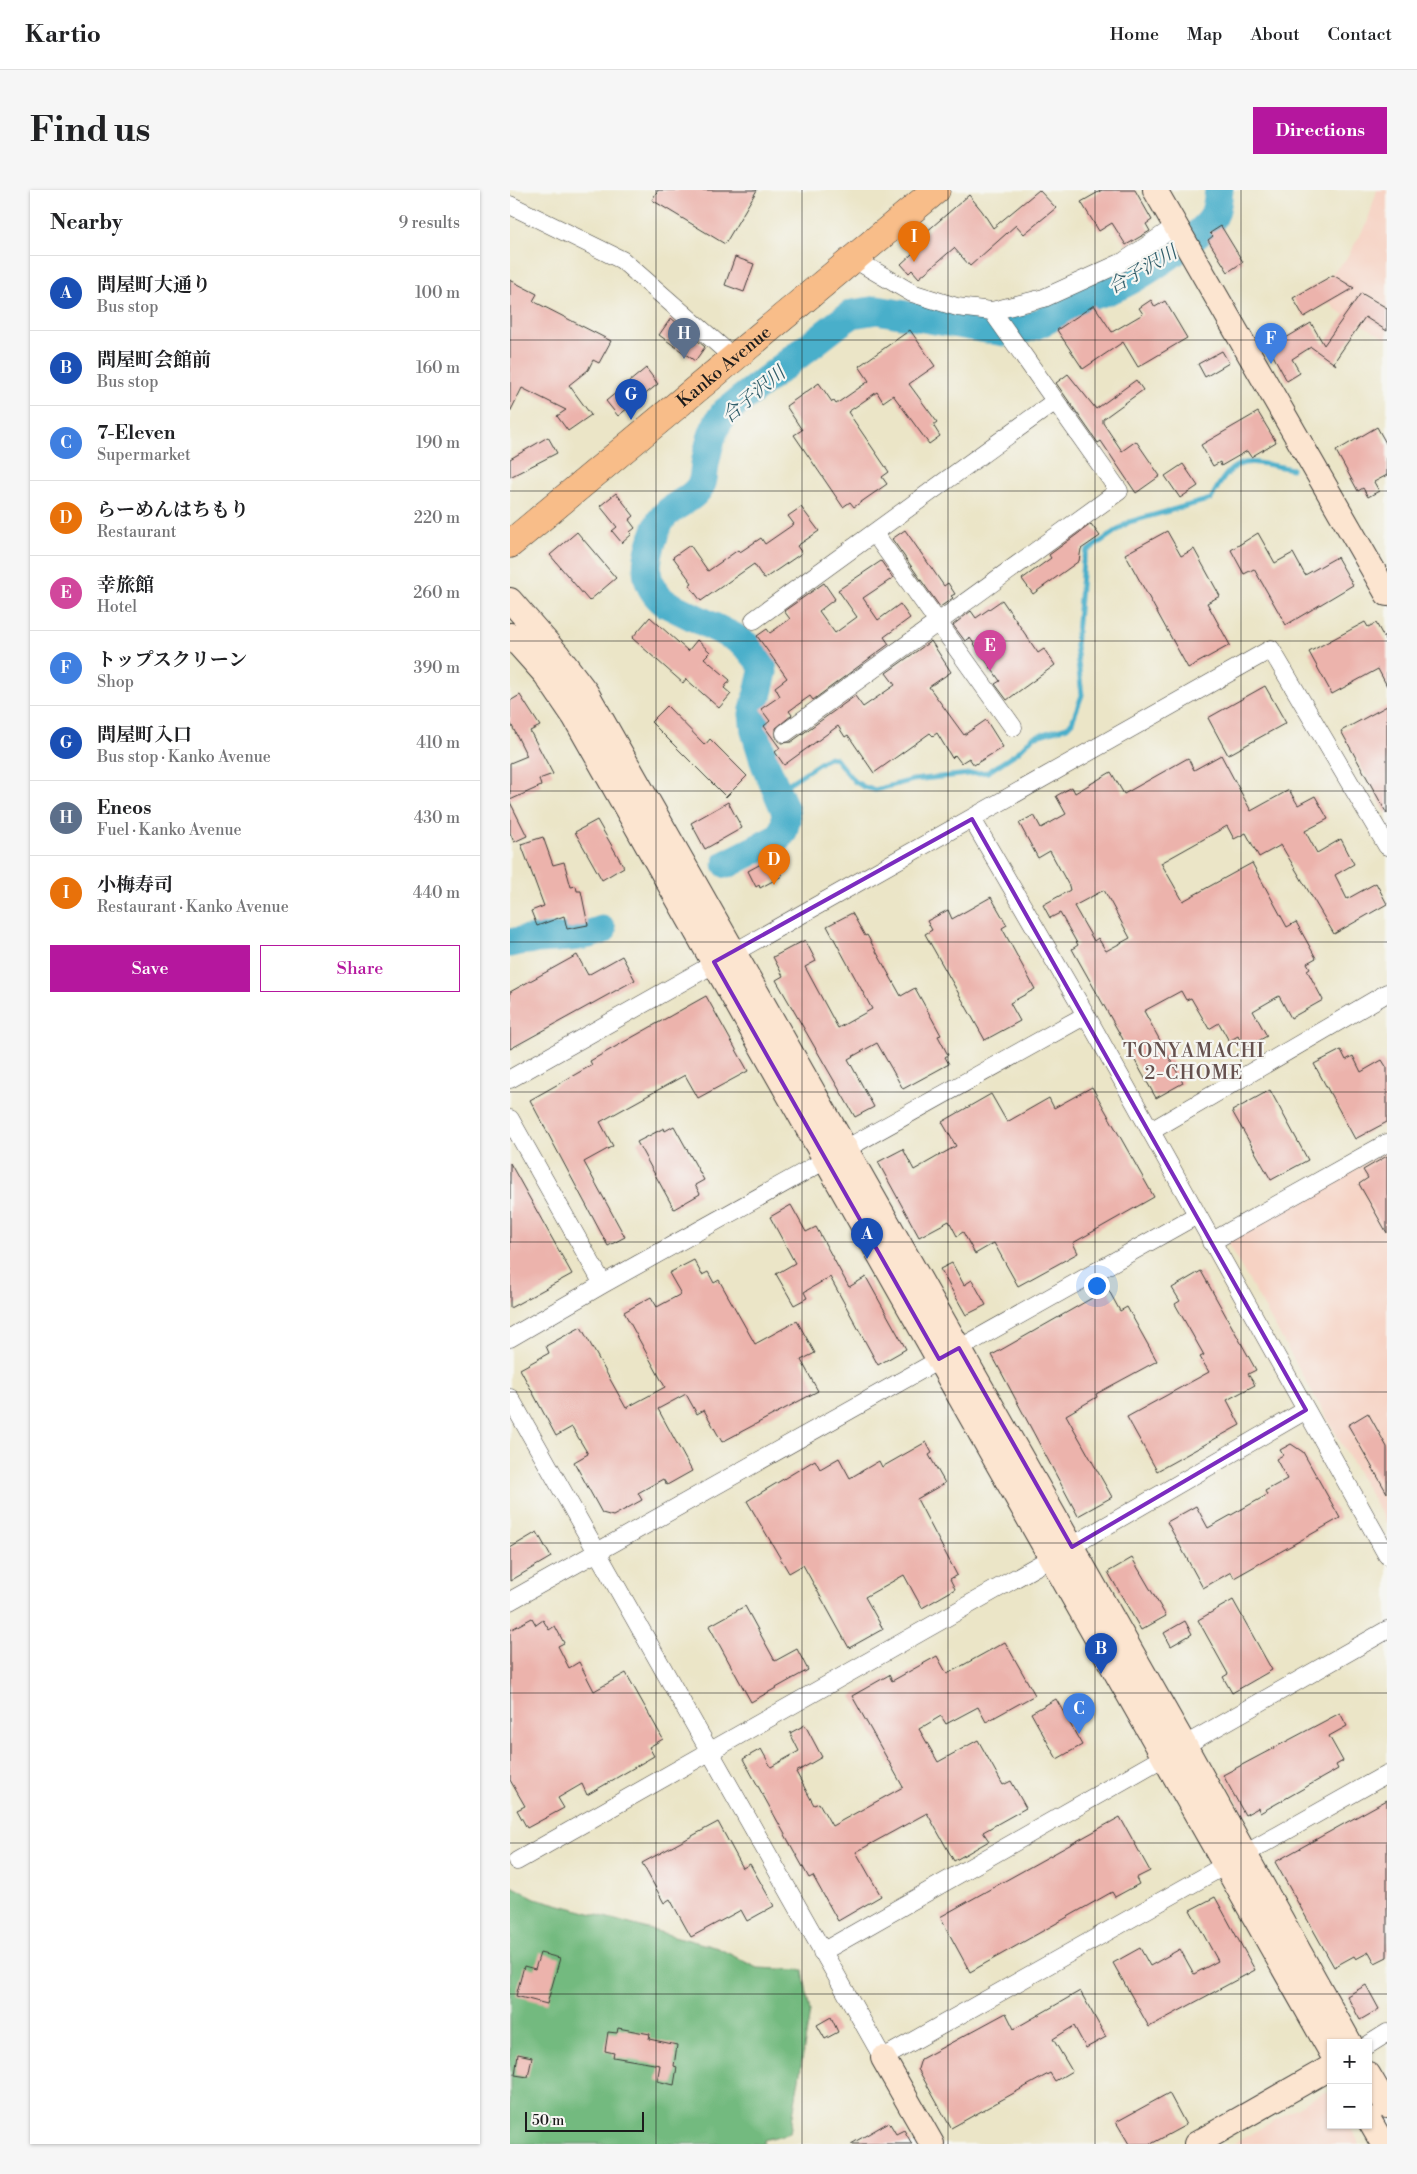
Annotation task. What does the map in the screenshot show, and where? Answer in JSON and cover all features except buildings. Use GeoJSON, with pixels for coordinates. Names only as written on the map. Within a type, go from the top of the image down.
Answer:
{"type":"FeatureCollection","features":[{"type":"Feature","properties":{"kind":"highway","name":"Kanko Avenue"},"geometry":{"type":"LineString","coordinates":[[510,544],[854,259],[924,193]]}},
{"type":"Feature","properties":{"kind":"street"},"geometry":{"type":"LineString","coordinates":[[1155,190],[1387,594]]}},
{"type":"Feature","properties":{"kind":"street"},"geometry":{"type":"LineString","coordinates":[[510,205],[622,260],[734,358]]}},
{"type":"Feature","properties":{"kind":"street"},"geometry":{"type":"LineString","coordinates":[[854,259],[912,293],[995,317],[1044,298],[1181,235]]}},
{"type":"Feature","properties":{"kind":"street"},"geometry":{"type":"LineString","coordinates":[[785,733],[1119,491],[995,317]]}},
{"type":"Feature","properties":{"kind":"street"},"geometry":{"type":"LineString","coordinates":[[754,620],[1054,402]]}},
{"type":"Feature","properties":{"kind":"street"},"geometry":{"type":"LineString","coordinates":[[874,534],[1013,727]]}},
{"type":"Feature","properties":{"kind":"street"},"geometry":{"type":"LineString","coordinates":[[510,600],[558,655],[586,692],[724,957],[826,1161],[1072,1546],[1184,1746],[1233,1859],[1327,2044]]}},
{"type":"Feature","properties":{"kind":"street"},"geometry":{"type":"LineString","coordinates":[[510,635],[545,674],[571,712],[846,1150],[1051,1558],[1164,1758],[1233,1859],[1347,2039]]}},
{"type":"Feature","properties":{"kind":"street"},"geometry":{"type":"LineString","coordinates":[[510,1079],[1271,649],[1387,846]]}},
{"type":"Feature","properties":{"kind":"street"},"geometry":{"type":"LineString","coordinates":[[972,819],[1086,1015],[1387,1556]]}},
{"type":"Feature","properties":{"kind":"street"},"geometry":{"type":"LineString","coordinates":[[1151,1131],[1387,993]]}},
{"type":"Feature","properties":{"kind":"street"},"geometry":{"type":"LineString","coordinates":[[510,1338],[603,1284],[1086,1015]]}},
{"type":"Feature","properties":{"kind":"street"},"geometry":{"type":"LineString","coordinates":[[510,1119],[603,1284]]}},
{"type":"Feature","properties":{"kind":"street"},"geometry":{"type":"LineString","coordinates":[[1211,1242],[1387,1142]]}},
{"type":"Feature","properties":{"kind":"street"},"geometry":{"type":"LineString","coordinates":[[510,1602],[1197,1215]]}},
{"type":"Feature","properties":{"kind":"street"},"geometry":{"type":"LineString","coordinates":[[510,1398],[932,2144]]}},
{"type":"Feature","properties":{"kind":"street"},"geometry":{"type":"LineString","coordinates":[[517,1861],[1072,1546],[1306,1410]]}},
{"type":"Feature","properties":{"kind":"street"},"geometry":{"type":"LineString","coordinates":[[822,1952],[1387,1630]]}},
{"type":"Feature","properties":{"kind":"street"},"geometry":{"type":"LineString","coordinates":[[883,2058],[1233,1859],[1387,1774]]}},
{"type":"Feature","properties":{"kind":"street"},"geometry":{"type":"LineString","coordinates":[[1372,2042],[1387,2033]]}},
{"type":"Feature","properties":{"kind":"street"},"geometry":{"type":"LineString","coordinates":[[1196,2144],[1327,2069]]}},
{"type":"Feature","properties":{"kind":"street"},"geometry":{"type":"LineString","coordinates":[[1372,2081],[1387,2106]]}},
{"type":"Feature","properties":{"kind":"street"},"geometry":{"type":"LineString","coordinates":[[1372,2125],[1383,2144]]}},
{"type":"Feature","properties":{"kind":"highlighted area"},"geometry":{"type":"Polygon","coordinates":[[[972,819],[1306,1410],[1072,1547],[959,1348],[939,1359],[714,962],[972,819]]]}},
{"type":"Feature","properties":{"kind":"shaded area"},"geometry":{"type":"Polygon","coordinates":[[[1377,190],[1387,190],[1387,339],[1335,309],[1319,287],[1346,259],[1367,223],[1377,190]]]}},
{"type":"Feature","properties":{"kind":"shaded area"},"geometry":{"type":"Polygon","coordinates":[[[1387,1151],[1387,1524],[1227,1242],[1387,1151]]]}},
{"type":"Feature","properties":{"kind":"shaded area"},"geometry":{"type":"Polygon","coordinates":[[[1324,2092],[1327,2093],[1327,2129],[1351,2129],[1360,2144],[1233,2144],[1324,2092]]]}},
{"type":"Feature","properties":{"kind":"green space"},"geometry":{"type":"Polygon","coordinates":[[[510,1885],[535,1898],[718,1948],[757,1968],[803,1970],[810,2012],[790,2133],[764,2140],[764,2144],[510,2144],[510,1885]]]}},
{"type":"Feature","properties":{"kind":"waterway","name":"合子沢川"},"geometry":{"type":"LineString","coordinates":[[727,864],[778,838],[783,832],[786,820],[785,810],[765,764],[755,731],[753,714],[763,672],[762,664],[747,646],[734,637],[665,603],[653,590],[647,568],[649,551],[660,521],[669,511],[695,493],[702,483],[714,430],[725,412],[852,314],[877,310],[1004,332],[1027,328],[1047,320],[1087,298],[1129,281],[1183,246],[1205,227],[1214,216],[1219,190]]}},
{"type":"Feature","properties":{"kind":"waterway"},"geometry":{"type":"LineString","coordinates":[[777,791],[829,757],[835,758],[854,781],[864,787],[875,790],[913,780],[988,772],[1018,752],[1033,737],[1067,727],[1072,722],[1082,695],[1076,646],[1083,562],[1087,551],[1129,522],[1211,499],[1227,473],[1243,463],[1292,469]]}},
{"type":"Feature","properties":{"kind":"waterway","name":"合子沢川"},"geometry":{"type":"LineString","coordinates":[[510,943],[533,939],[579,936],[602,930]]}},
{"type":"Feature","properties":{"kind":"place","name":"小梅寿司"},"geometry":{"type":"Point","coordinates":[914,262]}},
{"type":"Feature","properties":{"kind":"place","name":"Eneos"},"geometry":{"type":"Point","coordinates":[684,359]}},
{"type":"Feature","properties":{"kind":"place","name":"トップスクリーン"},"geometry":{"type":"Point","coordinates":[1271,364]}},
{"type":"Feature","properties":{"kind":"place","name":"問屋町入口"},"geometry":{"type":"Point","coordinates":[631,420]}},
{"type":"Feature","properties":{"kind":"place","name":"幸旅館"},"geometry":{"type":"Point","coordinates":[990,671]}},
{"type":"Feature","properties":{"kind":"place","name":"らーめんはちもり"},"geometry":{"type":"Point","coordinates":[774,885]}},
{"type":"Feature","properties":{"kind":"place","name":"問屋町大通り"},"geometry":{"type":"Point","coordinates":[867,1259]}},
{"type":"Feature","properties":{"kind":"place","name":"問屋町会館前"},"geometry":{"type":"Point","coordinates":[1101,1674]}},
{"type":"Feature","properties":{"kind":"place","name":"7-Eleven"},"geometry":{"type":"Point","coordinates":[1079,1734]}},
{"type":"Feature","properties":{"kind":"district","name":"TONYAMACHI 2-CHOME"},"geometry":{"type":"Point","coordinates":[1194,1061]}}]}
